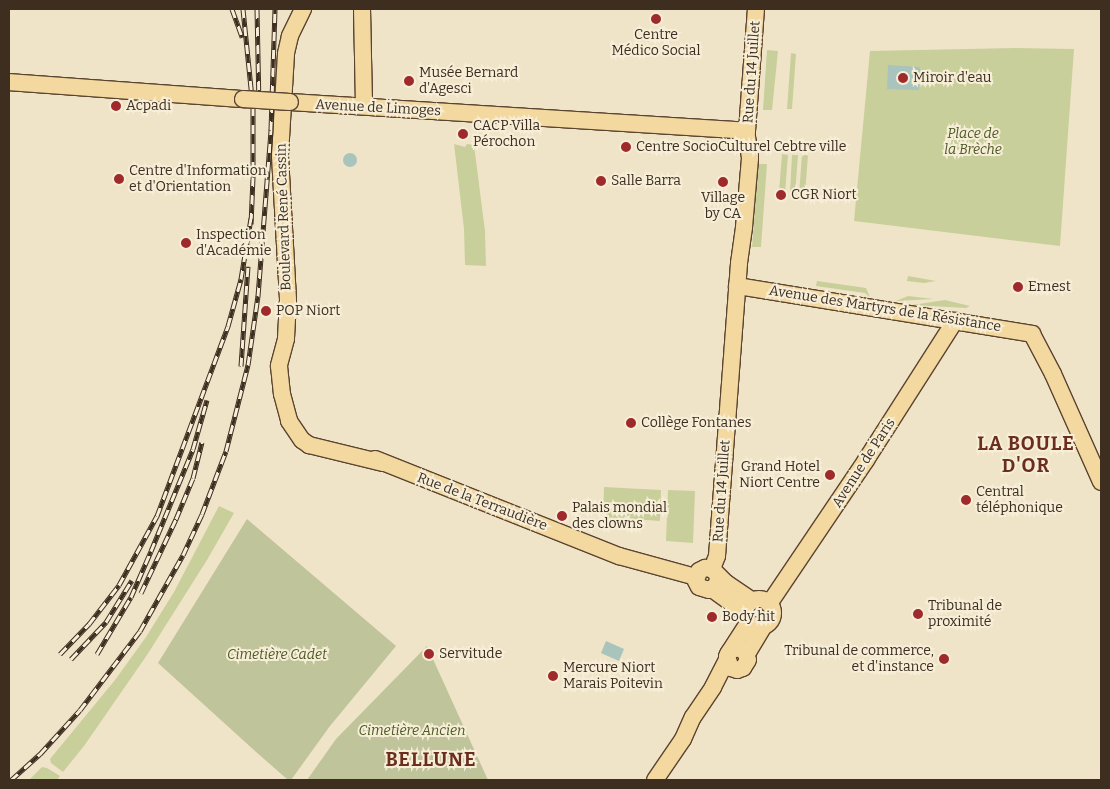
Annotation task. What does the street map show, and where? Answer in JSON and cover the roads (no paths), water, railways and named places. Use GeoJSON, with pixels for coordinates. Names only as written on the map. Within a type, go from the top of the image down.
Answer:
{"type":"FeatureCollection","features":[{"type":"Feature","properties":{"kind":"main road","name":"Boulevard René Cassin"},"geometry":{"type":"LineString","coordinates":[[303,9],[290,36],[286,54],[280,156],[288,264],[286,339],[280,366],[284,408],[298,436],[310,439]]}},
{"type":"Feature","properties":{"kind":"main road"},"geometry":{"type":"LineString","coordinates":[[362,9],[364,106]]}},
{"type":"Feature","properties":{"kind":"main road","name":"Rue du 14 Juillet"},"geometry":{"type":"LineString","coordinates":[[714,578],[739,263],[743,248],[749,166],[747,134],[756,9]]}},
{"type":"Feature","properties":{"kind":"main road","name":"Avenue de Limoges"},"geometry":{"type":"LineString","coordinates":[[9,82],[747,134]]}},
{"type":"Feature","properties":{"kind":"main road","name":"Avenue des Martyrs de la Résistance"},"geometry":{"type":"LineString","coordinates":[[738,286],[1032,334],[1053,374],[1101,482]]}},
{"type":"Feature","properties":{"kind":"main road","name":"Avenue de Paris"},"geometry":{"type":"LineString","coordinates":[[655,780],[683,739],[700,721],[719,691],[756,613],[866,460],[955,321]]}},
{"type":"Feature","properties":{"kind":"main road","name":"Rue de la Terraudière"},"geometry":{"type":"LineString","coordinates":[[310,439],[342,442],[383,464],[619,556],[696,577],[702,569],[714,578]]}},
{"type":"Feature","properties":{"kind":"main road"},"geometry":{"type":"LineString","coordinates":[[714,578],[756,613]]}},
{"type":"Feature","properties":{"kind":"water","name":"Miroir d'eau"},"geometry":{"type":"Polygon","coordinates":[[[888,65],[920,67],[919,90],[887,89],[888,65]]]}},
{"type":"Feature","properties":{"kind":"water"},"geometry":{"type":"Polygon","coordinates":[[[347,153],[353,153],[357,160],[353,167],[347,167],[343,163],[343,157],[347,153]]]}},
{"type":"Feature","properties":{"kind":"water"},"geometry":{"type":"Polygon","coordinates":[[[606,641],[624,649],[619,661],[601,653],[606,641]]]}},
{"type":"Feature","properties":{"kind":"railway"},"geometry":{"type":"LineString","coordinates":[[232,9],[242,37]]}},
{"type":"Feature","properties":{"kind":"railway"},"geometry":{"type":"LineString","coordinates":[[243,9],[253,107],[251,224]]}},
{"type":"Feature","properties":{"kind":"railway"},"geometry":{"type":"LineString","coordinates":[[257,9],[259,104]]}},
{"type":"Feature","properties":{"kind":"railway"},"geometry":{"type":"LineString","coordinates":[[11,780],[40,754],[80,710],[140,631],[183,555],[202,514],[226,451],[248,365],[258,296],[271,130],[275,9]]}},
{"type":"Feature","properties":{"kind":"railway"},"geometry":{"type":"LineString","coordinates":[[60,654],[89,624],[119,585],[157,516],[228,326],[241,279],[251,218]]}},
{"type":"Feature","properties":{"kind":"railway"},"geometry":{"type":"LineString","coordinates":[[241,366],[248,266]]}},
{"type":"Feature","properties":{"kind":"railway"},"geometry":{"type":"LineString","coordinates":[[97,654],[131,597],[151,551],[193,449],[207,400]]}},
{"type":"Feature","properties":{"kind":"railway"},"geometry":{"type":"LineString","coordinates":[[141,593],[193,478],[202,442]]}},
{"type":"Feature","properties":{"kind":"railway"},"geometry":{"type":"LineString","coordinates":[[71,659],[106,622],[132,580]]}},
{"type":"Feature","properties":{"kind":"place","name":"Centre Médico Social"},"geometry":{"type":"Point","coordinates":[656,19]}},
{"type":"Feature","properties":{"kind":"place","name":"Miroir d'eau"},"geometry":{"type":"Point","coordinates":[903,78]}},
{"type":"Feature","properties":{"kind":"place","name":"Musée Bernard d'Agesci"},"geometry":{"type":"Point","coordinates":[409,81]}},
{"type":"Feature","properties":{"kind":"place","name":"Acpadi"},"geometry":{"type":"Point","coordinates":[116,106]}},
{"type":"Feature","properties":{"kind":"place","name":"CACP Villa Pérochon"},"geometry":{"type":"Point","coordinates":[463,134]}},
{"type":"Feature","properties":{"kind":"place","name":"Centre SocioCulturel Cebtre ville"},"geometry":{"type":"Point","coordinates":[626,147]}},
{"type":"Feature","properties":{"kind":"place","name":"Centre d'Information et d'Orientation"},"geometry":{"type":"Point","coordinates":[119,179]}},
{"type":"Feature","properties":{"kind":"place","name":"Salle Barra"},"geometry":{"type":"Point","coordinates":[601,181]}},
{"type":"Feature","properties":{"kind":"place","name":"Village by CA"},"geometry":{"type":"Point","coordinates":[723,182]}},
{"type":"Feature","properties":{"kind":"place","name":"CGR Niort"},"geometry":{"type":"Point","coordinates":[781,195]}},
{"type":"Feature","properties":{"kind":"place","name":"Inspection d'Académie"},"geometry":{"type":"Point","coordinates":[186,243]}},
{"type":"Feature","properties":{"kind":"place","name":"Ernest"},"geometry":{"type":"Point","coordinates":[1018,287]}},
{"type":"Feature","properties":{"kind":"place","name":"POP Niort"},"geometry":{"type":"Point","coordinates":[266,311]}},
{"type":"Feature","properties":{"kind":"place","name":"Collège Fontanes"},"geometry":{"type":"Point","coordinates":[631,423]}},
{"type":"Feature","properties":{"kind":"place","name":"Grand Hotel Niort Centre"},"geometry":{"type":"Point","coordinates":[830,475]}},
{"type":"Feature","properties":{"kind":"place","name":"Central téléphonique"},"geometry":{"type":"Point","coordinates":[966,500]}},
{"type":"Feature","properties":{"kind":"place","name":"Palais mondial des clowns"},"geometry":{"type":"Point","coordinates":[562,516]}},
{"type":"Feature","properties":{"kind":"place","name":"Tribunal de proximité"},"geometry":{"type":"Point","coordinates":[918,614]}},
{"type":"Feature","properties":{"kind":"place","name":"Body hit"},"geometry":{"type":"Point","coordinates":[712,617]}},
{"type":"Feature","properties":{"kind":"place","name":"Servitude"},"geometry":{"type":"Point","coordinates":[429,654]}},
{"type":"Feature","properties":{"kind":"place","name":"Tribunal de commerce, et d'instance"},"geometry":{"type":"Point","coordinates":[944,659]}},
{"type":"Feature","properties":{"kind":"place","name":"Mercure Niort Marais Poitevin"},"geometry":{"type":"Point","coordinates":[553,676]}},
{"type":"Feature","properties":{"kind":"district","name":"LA BOULE D'OR"},"geometry":{"type":"Point","coordinates":[1026,455]}},
{"type":"Feature","properties":{"kind":"district","name":"BELLUNE"},"geometry":{"type":"Point","coordinates":[431,760]}},
{"type":"Feature","properties":{"kind":"park label","name":"Place de la Brèche"},"geometry":{"type":"Point","coordinates":[973,142]}},
{"type":"Feature","properties":{"kind":"park label","name":"Cimetière Cadet"},"geometry":{"type":"Point","coordinates":[277,655]}},
{"type":"Feature","properties":{"kind":"park label","name":"Cimetière Ancien"},"geometry":{"type":"Point","coordinates":[412,731]}}]}
